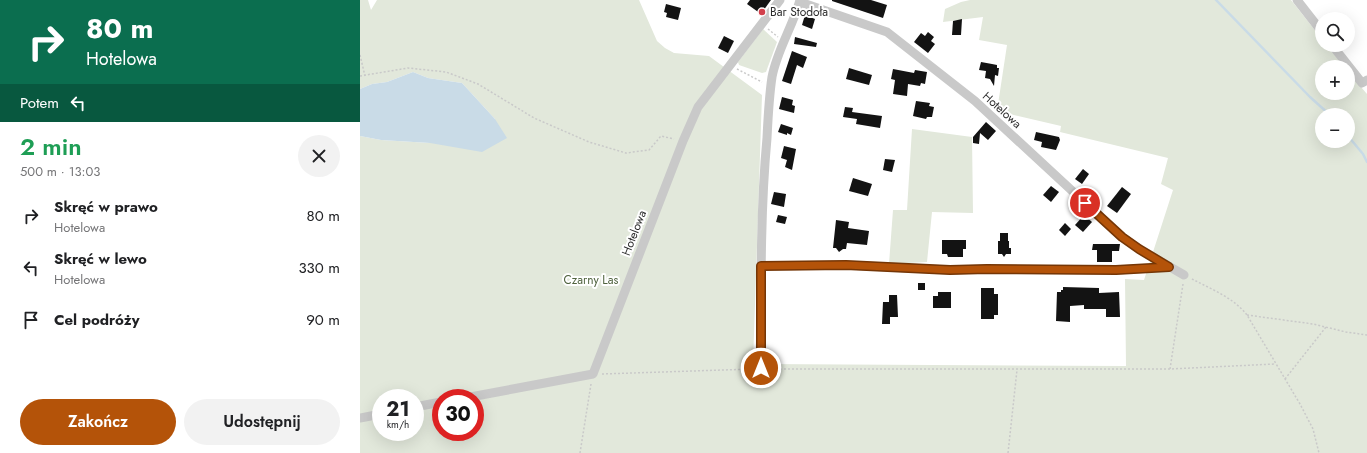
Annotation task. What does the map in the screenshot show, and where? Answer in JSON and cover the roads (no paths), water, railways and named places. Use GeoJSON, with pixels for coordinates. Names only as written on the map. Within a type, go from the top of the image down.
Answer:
{"type":"FeatureCollection","features":[{"type":"Feature","properties":{"kind":"street","name":"Hotelowa"},"geometry":{"type":"LineString","coordinates":[[484,394],[593,374],[683,141],[698,107],[780,0]]}},
{"type":"Feature","properties":{"kind":"street"},"geometry":{"type":"LineString","coordinates":[[1297,0],[1315,23]]}},
{"type":"Feature","properties":{"kind":"street","name":"Hotelowa"},"geometry":{"type":"LineString","coordinates":[[761,368],[761,266],[764,175],[771,86],[774,68],[800,1],[887,32],[975,100],[1122,237],[1139,249],[1184,275]]}},
{"type":"Feature","properties":{"kind":"street"},"geometry":{"type":"LineString","coordinates":[[1338,52],[1362,83],[1367,80]]}},
{"type":"Feature","properties":{"kind":"street"},"geometry":{"type":"LineString","coordinates":[[761,266],[846,265],[950,270],[1116,270],[1169,267]]}},
{"type":"Feature","properties":{"kind":"street"},"geometry":{"type":"LineString","coordinates":[[360,418],[372,416]]}},
{"type":"Feature","properties":{"kind":"water"},"geometry":{"type":"Polygon","coordinates":[[[413,72],[428,78],[462,83],[495,119],[507,138],[482,152],[430,143],[381,140],[360,136],[360,89],[372,84],[387,82],[413,72]]]}},
{"type":"Feature","properties":{"kind":"waterway"},"geometry":{"type":"LineString","coordinates":[[1216,0],[1322,108]]}},
{"type":"Feature","properties":{"kind":"waterway"},"geometry":{"type":"LineString","coordinates":[[1355,144],[1363,154],[1367,162]]}},
{"type":"Feature","properties":{"kind":"place","name":"Bar Stodoła"},"geometry":{"type":"Point","coordinates":[762,12]}},
{"type":"Feature","properties":{"kind":"park label","name":"Czarny Las"},"geometry":{"type":"Point","coordinates":[591,280]}}]}
